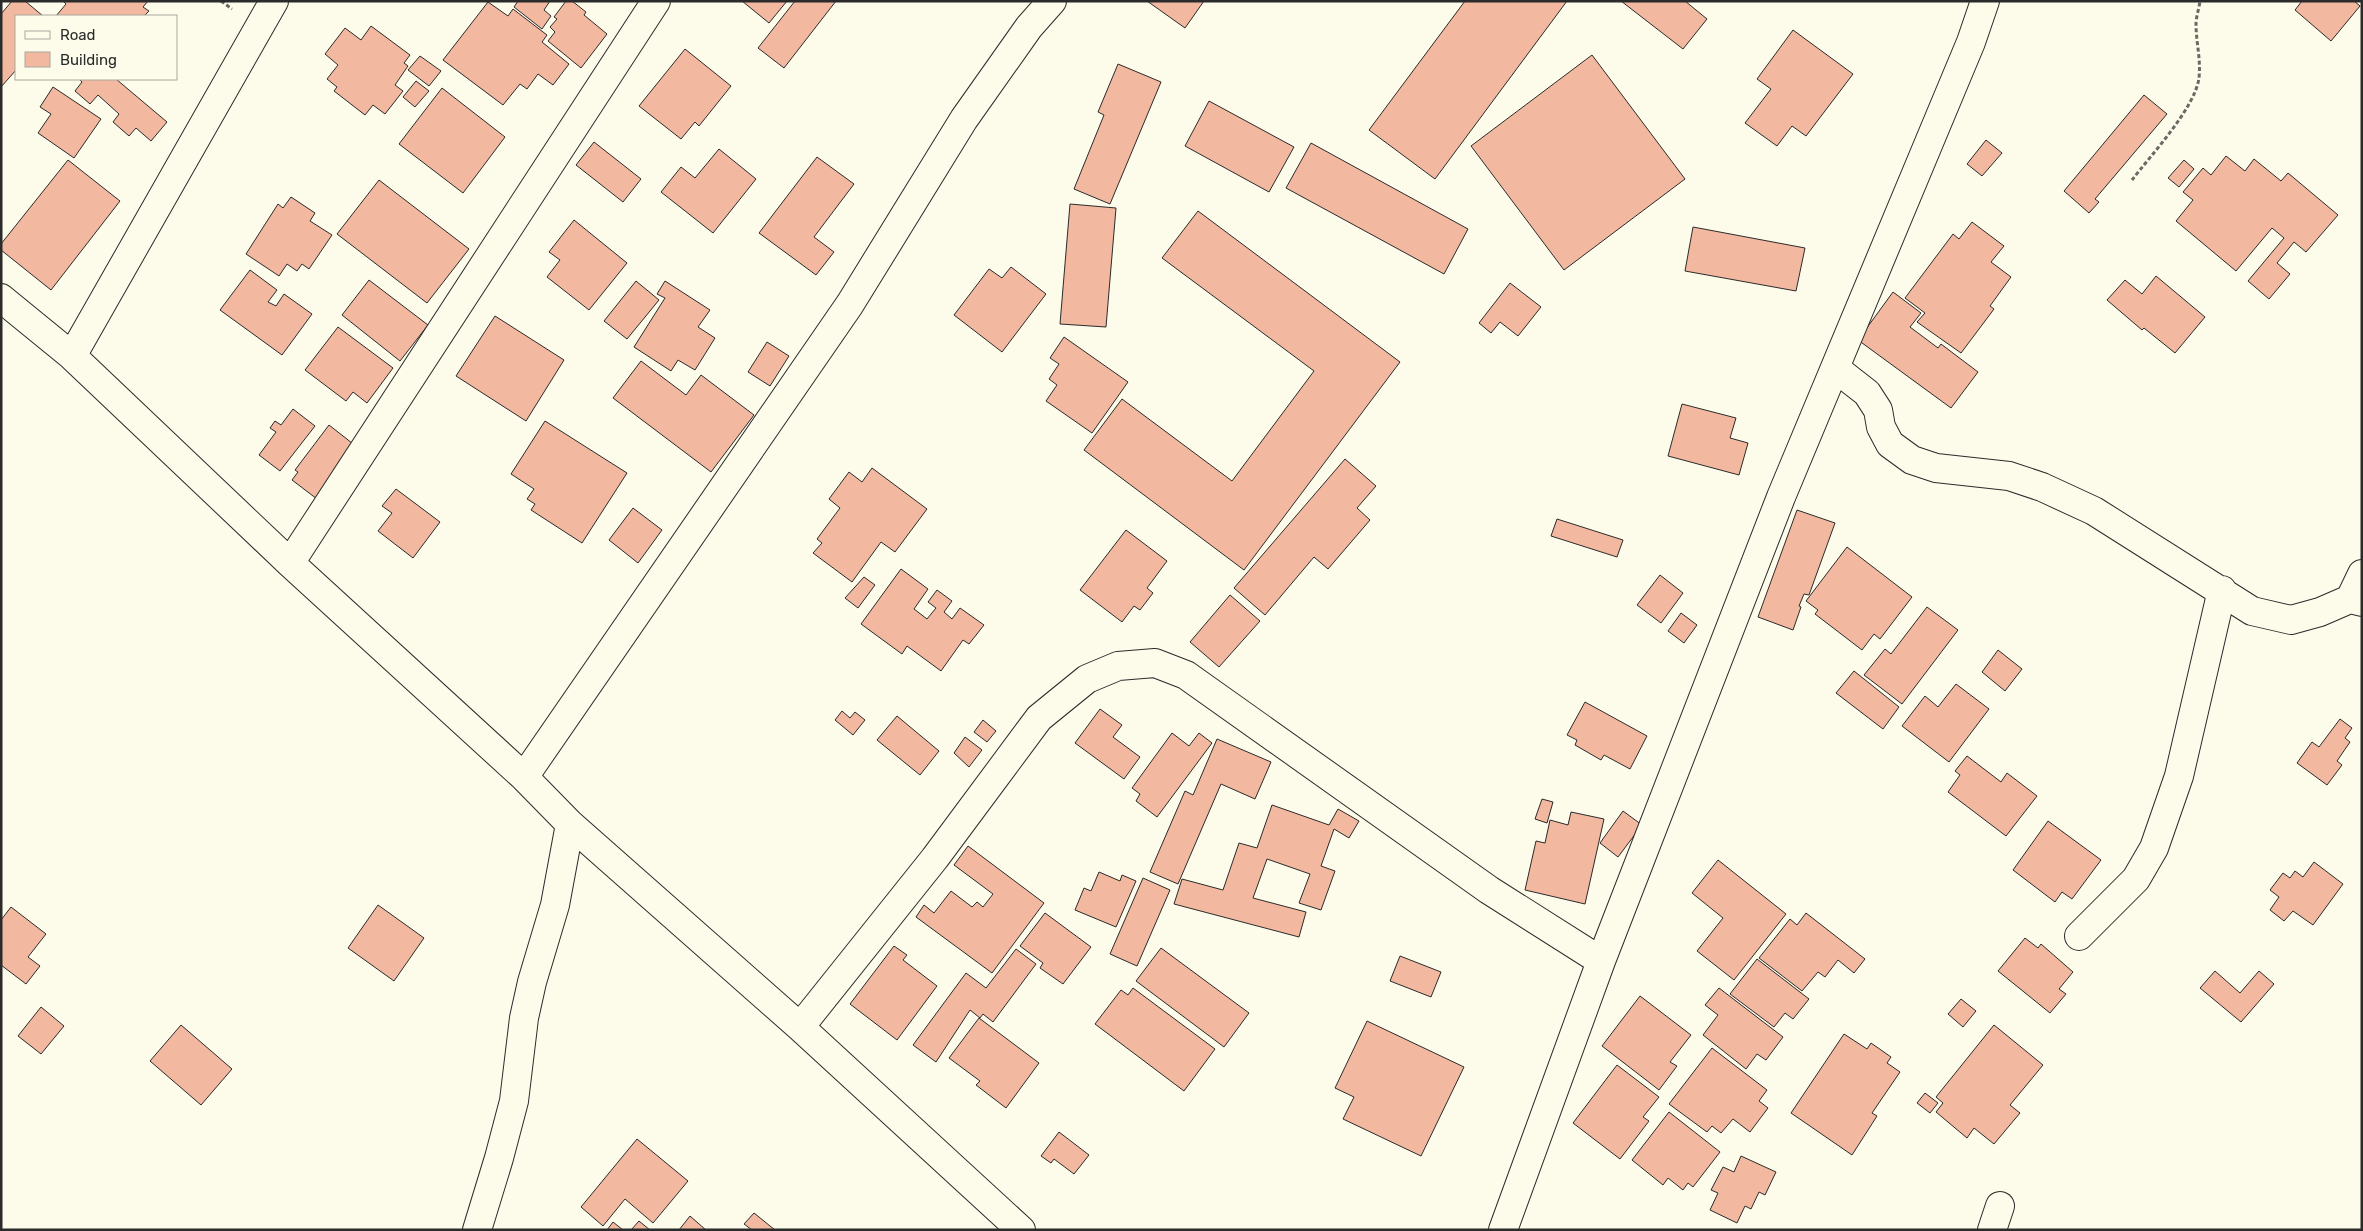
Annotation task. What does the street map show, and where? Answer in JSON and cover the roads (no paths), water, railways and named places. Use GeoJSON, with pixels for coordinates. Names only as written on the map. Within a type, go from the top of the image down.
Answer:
{"type":"FeatureCollection","features":[{"type":"Feature","properties":{"kind":"street"},"geometry":{"type":"LineString","coordinates":[[72,356],[274,1]]}},
{"type":"Feature","properties":{"kind":"street"},"geometry":{"type":"LineString","coordinates":[[290,564],[656,1]]}},
{"type":"Feature","properties":{"kind":"street"},"geometry":{"type":"LineString","coordinates":[[524,777],[850,304],[964,119],[1029,27],[1052,1]]}},
{"type":"Feature","properties":{"kind":"street"},"geometry":{"type":"LineString","coordinates":[[1503,1230],[1601,961],[1781,497],[1971,42],[1985,1]]}},
{"type":"Feature","properties":{"kind":"street"},"geometry":{"type":"LineString","coordinates":[[1,298],[72,356],[290,564],[524,777],[570,824],[800,1027],[1021,1230]]}},
{"type":"Feature","properties":{"kind":"street"},"geometry":{"type":"LineString","coordinates":[[1835,368],[1867,392],[1878,410],[1882,427],[1890,444],[1912,460],[1936,468],[2009,476],[2042,487],[2094,511],[2156,552],[2222,590],[2252,611],[2291,620],[2356,600],[2362,574]]}},
{"type":"Feature","properties":{"kind":"street"},"geometry":{"type":"LineString","coordinates":[[2079,936],[2136,879],[2154,848],[2180,776],[2222,590]]}},
{"type":"Feature","properties":{"kind":"street"},"geometry":{"type":"LineString","coordinates":[[800,1027],[935,858],[1039,718],[1087,679],[1118,666],[1155,663],[1186,675],[1489,890],[1601,961]]}},
{"type":"Feature","properties":{"kind":"street"},"geometry":{"type":"LineString","coordinates":[[477,1230],[500,1158],[514,1101],[528,1000],[555,905],[570,824]]}}]}
